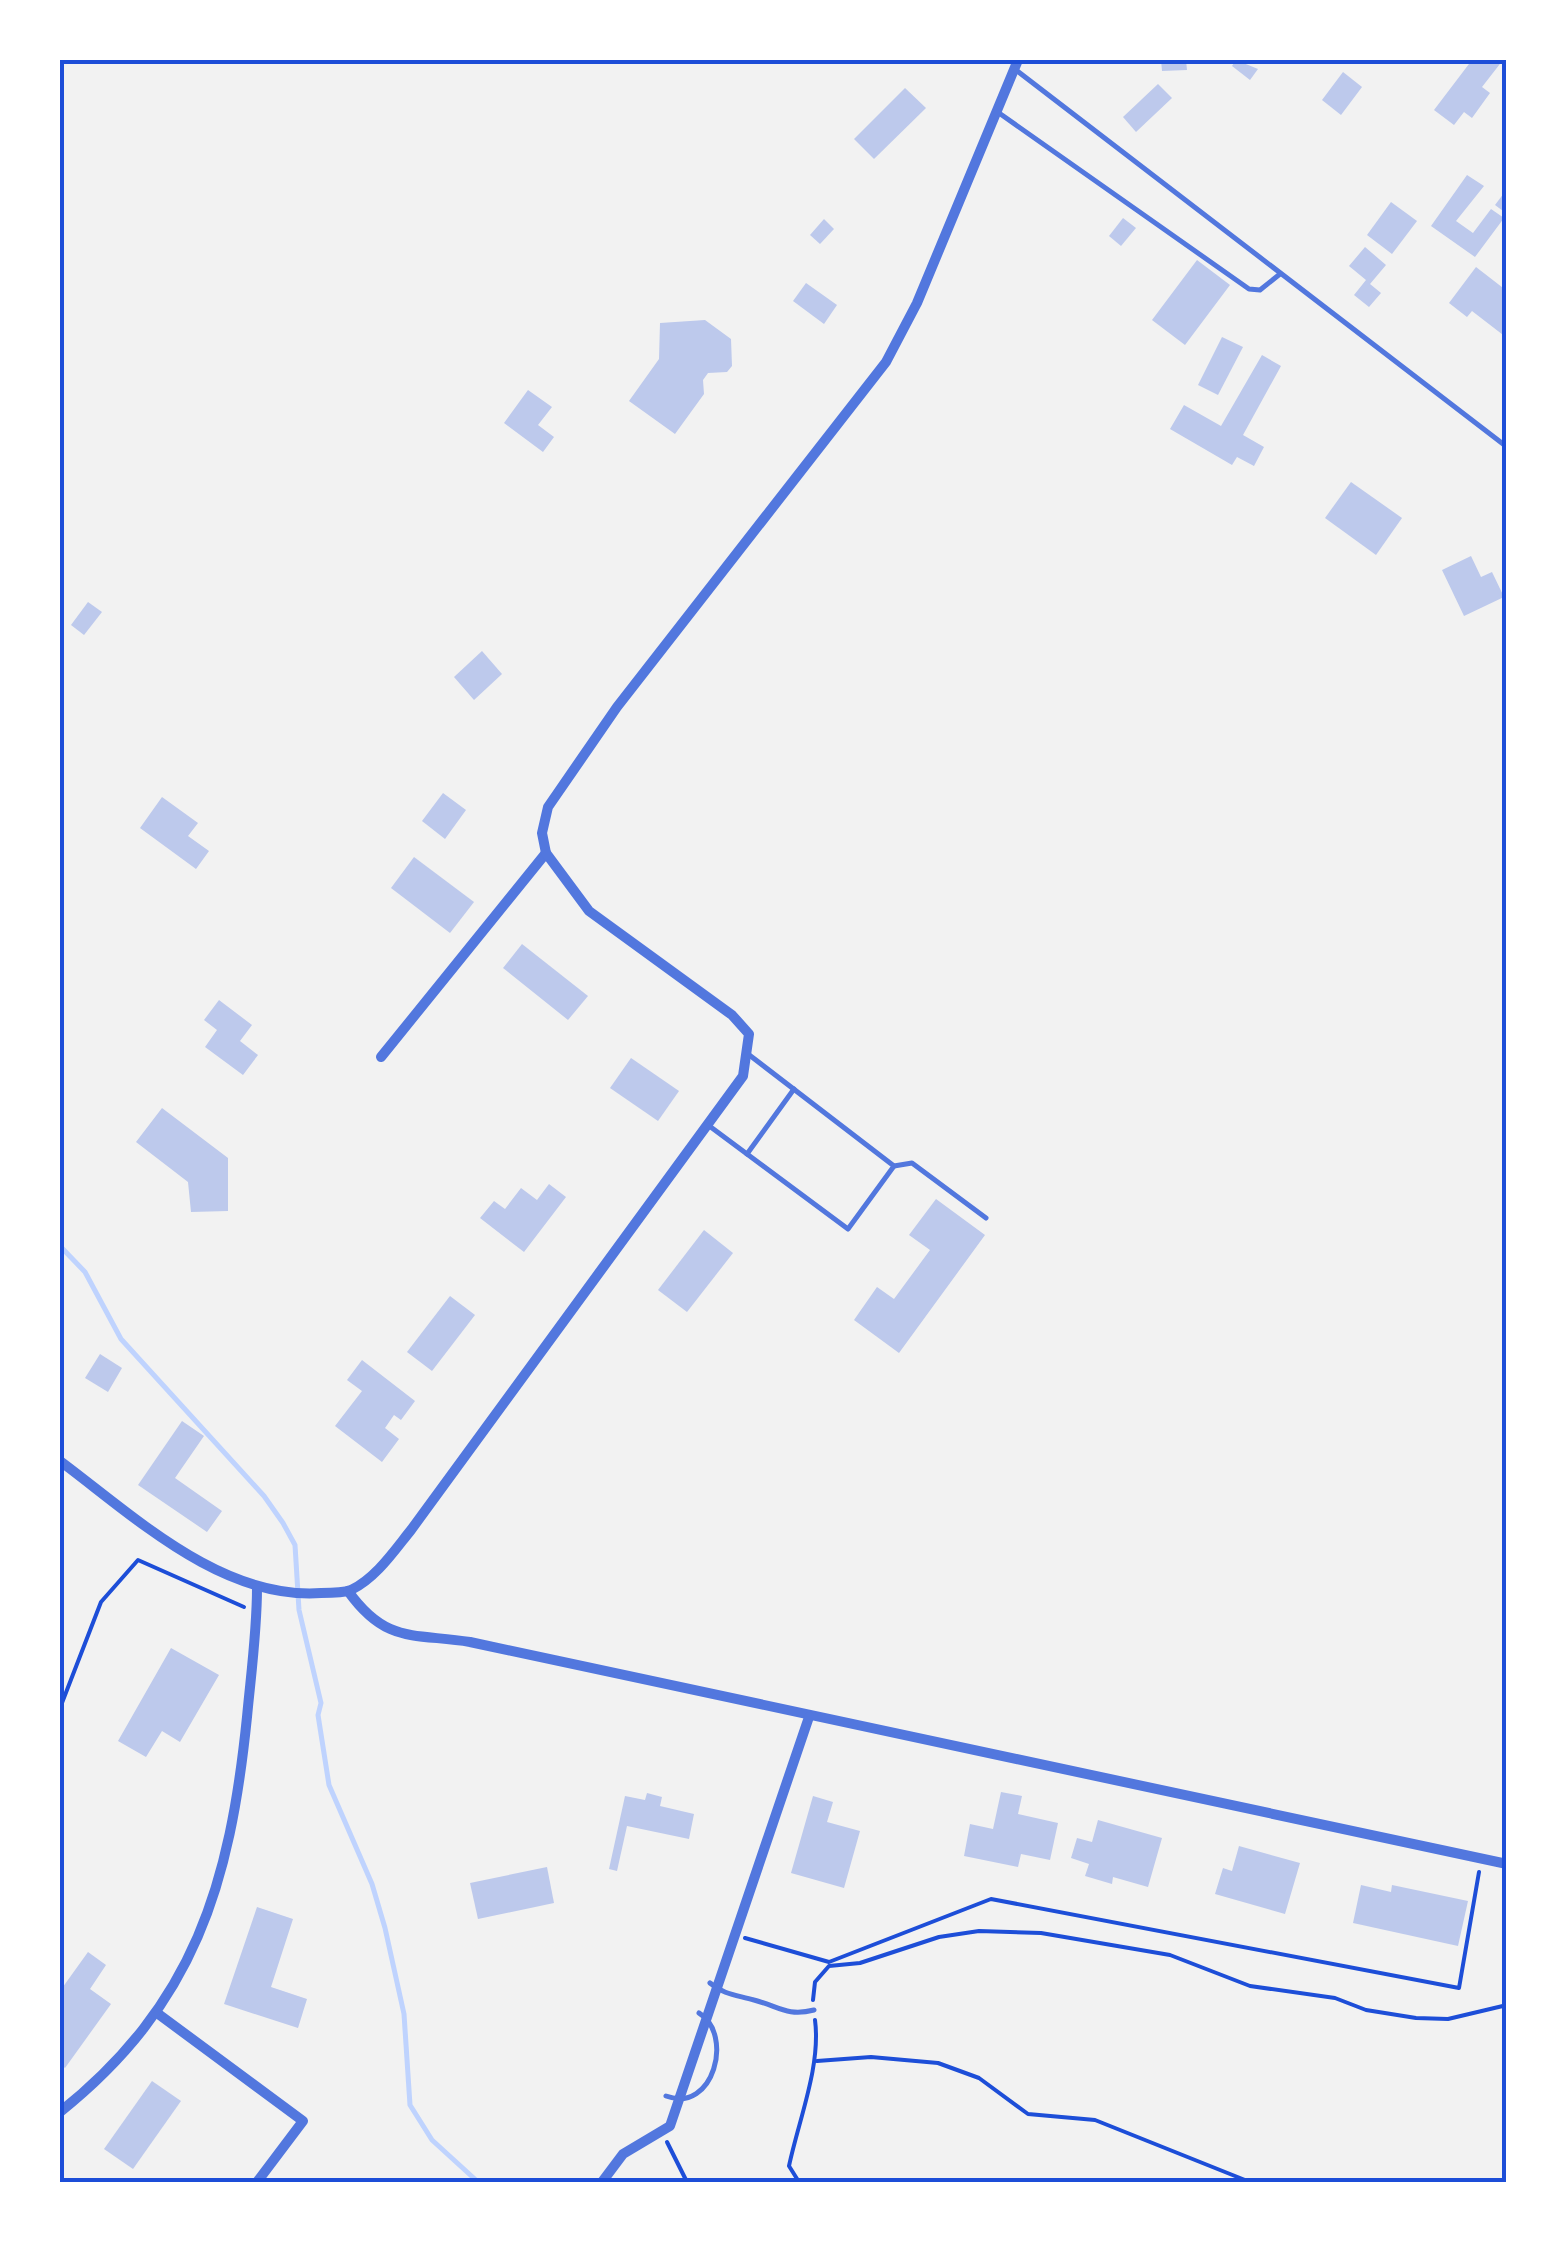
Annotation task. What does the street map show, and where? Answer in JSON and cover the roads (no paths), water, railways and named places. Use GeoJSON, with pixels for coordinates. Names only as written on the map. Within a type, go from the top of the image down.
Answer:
{"type":"FeatureCollection","features":[{"type":"Feature","properties":{"kind":"street"},"geometry":{"type":"LineString","coordinates":[[60,1462],[166,1540],[257,1588],[304,1594],[348,1591],[367,1580],[411,1530],[743,1076],[749,1034],[732,1015],[589,912],[546,853],[542,833],[548,807],[569,771],[886,362],[918,303],[1016,64]]}},
{"type":"Feature","properties":{"kind":"street"},"geometry":{"type":"LineString","coordinates":[[381,1056],[546,853]]}},
{"type":"Feature","properties":{"kind":"street"},"geometry":{"type":"LineString","coordinates":[[60,2112],[98,2082],[156,2014],[186,1967],[215,1896],[238,1806],[257,1588]]}},
{"type":"Feature","properties":{"kind":"street"},"geometry":{"type":"LineString","coordinates":[[348,1591],[367,1617],[392,1632],[470,1642],[1507,1864]]}},
{"type":"Feature","properties":{"kind":"street"},"geometry":{"type":"LineString","coordinates":[[602,2182],[623,2154],[670,2126],[703,2015],[735,1935],[809,1717]]}},
{"type":"Feature","properties":{"kind":"street"},"geometry":{"type":"LineString","coordinates":[[156,2014],[303,2121],[257,2182]]}},
{"type":"Feature","properties":{"kind":"lane"},"geometry":{"type":"LineString","coordinates":[[1016,64],[1280,274],[1507,447]]}},
{"type":"Feature","properties":{"kind":"lane"},"geometry":{"type":"LineString","coordinates":[[997,111],[1249,289],[1260,290],[1280,274]]}},
{"type":"Feature","properties":{"kind":"lane"},"geometry":{"type":"LineString","coordinates":[[748,1054],[894,1166]]}},
{"type":"Feature","properties":{"kind":"lane"},"geometry":{"type":"LineString","coordinates":[[747,1154],[794,1089]]}},
{"type":"Feature","properties":{"kind":"lane"},"geometry":{"type":"LineString","coordinates":[[708,1125],[848,1228],[894,1166],[912,1162],[986,1218]]}},
{"type":"Feature","properties":{"kind":"lane"},"geometry":{"type":"LineString","coordinates":[[713,1986],[755,2000],[780,2014],[814,2010]]}},
{"type":"Feature","properties":{"kind":"lane"},"geometry":{"type":"LineString","coordinates":[[666,2096],[679,2101],[692,2098],[712,2072],[717,2044],[703,2015]]}},
{"type":"Feature","properties":{"kind":"waterway"},"geometry":{"type":"LineString","coordinates":[[60,1246],[85,1272],[121,1339],[264,1496],[295,1545],[299,1610],[321,1703],[318,1715],[329,1785],[372,1884],[385,1928],[404,2014],[410,2105],[432,2140],[478,2182]]}}]}
